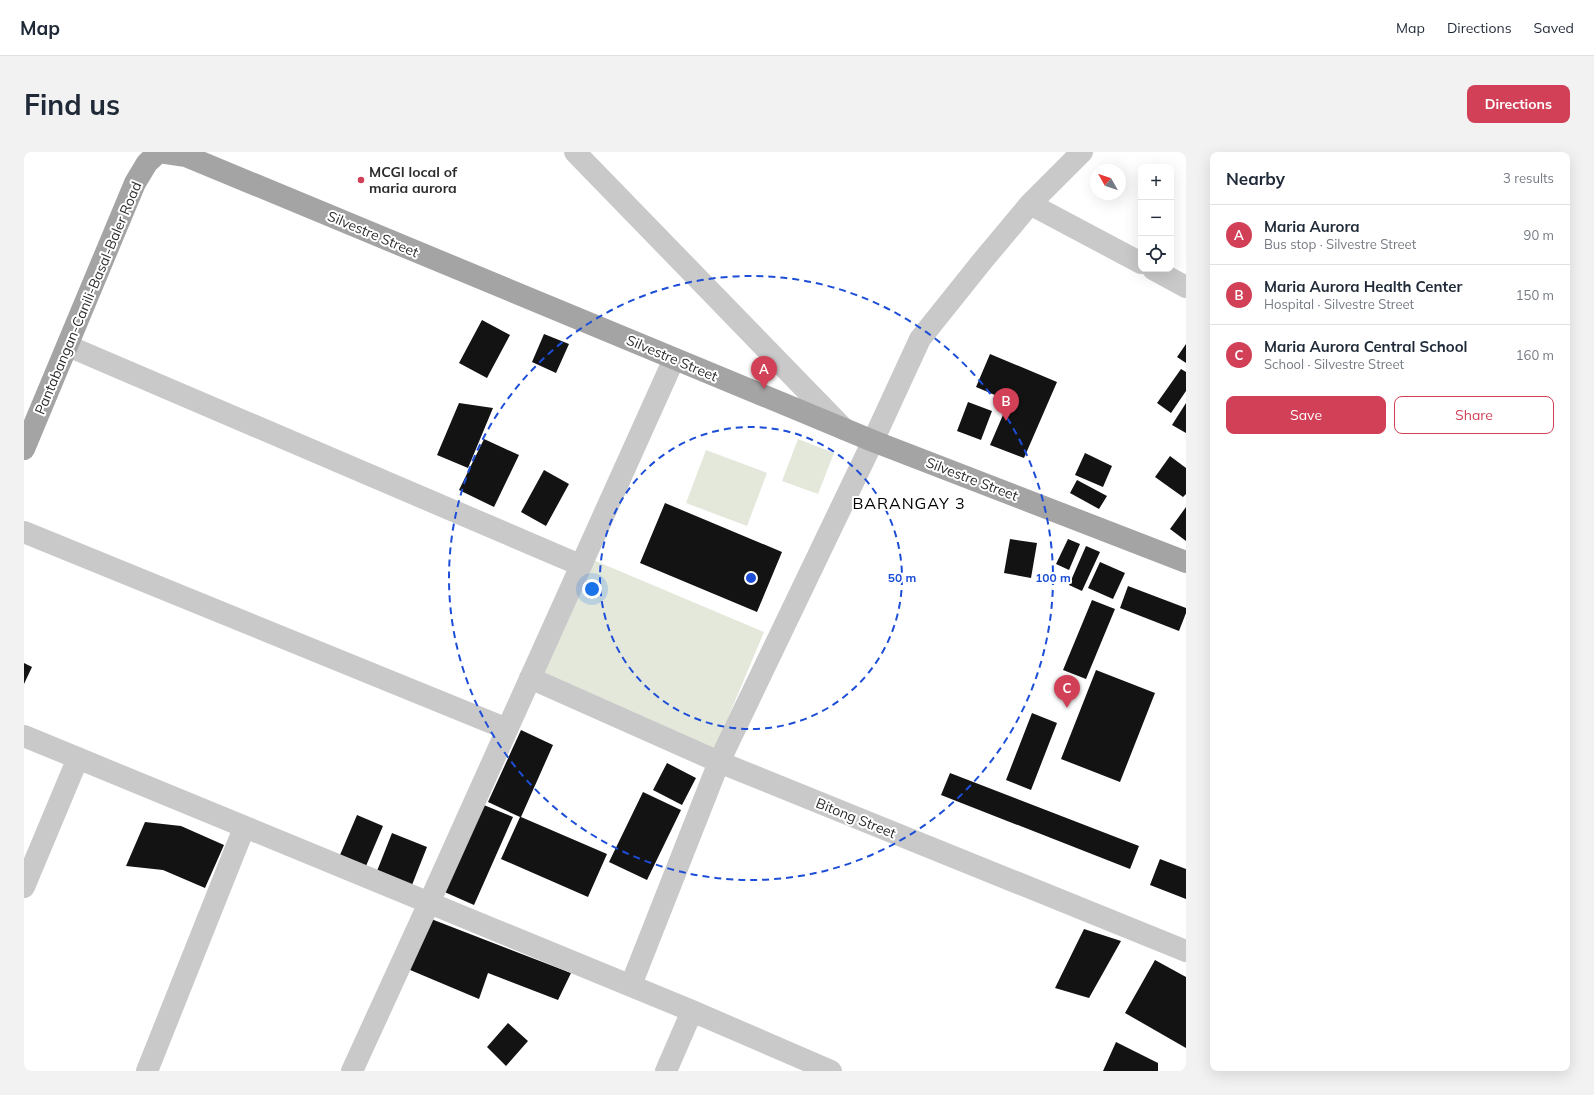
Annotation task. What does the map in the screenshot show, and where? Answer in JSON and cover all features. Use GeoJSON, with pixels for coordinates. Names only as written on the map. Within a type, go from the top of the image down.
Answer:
{"type":"FeatureCollection","features":[{"type":"Feature","properties":{"kind":"main road","name":"Silvestre Street"},"geometry":{"type":"LineString","coordinates":[[160,152],[186,156],[873,441],[1186,562]]}},
{"type":"Feature","properties":{"kind":"main road","name":"Pantabangan-Canili-Basal-Baler Road"},"geometry":{"type":"LineString","coordinates":[[24,449],[135,183],[147,163],[160,152]]}},
{"type":"Feature","properties":{"kind":"street"},"geometry":{"type":"LineString","coordinates":[[575,152],[844,429]]}},
{"type":"Feature","properties":{"kind":"street"},"geometry":{"type":"LineString","coordinates":[[631,986],[718,762],[873,441],[920,339],[1030,204],[1082,152]]}},
{"type":"Feature","properties":{"kind":"street"},"geometry":{"type":"LineString","coordinates":[[1030,204],[1138,261]]}},
{"type":"Feature","properties":{"kind":"street"},"geometry":{"type":"LineString","coordinates":[[1159,272],[1186,286]]}},
{"type":"Feature","properties":{"kind":"street"},"geometry":{"type":"LineString","coordinates":[[68,346],[580,566]]}},
{"type":"Feature","properties":{"kind":"street"},"geometry":{"type":"LineString","coordinates":[[352,1071],[674,359]]}},
{"type":"Feature","properties":{"kind":"street"},"geometry":{"type":"LineString","coordinates":[[24,532],[507,729]]}},
{"type":"Feature","properties":{"kind":"street","name":"Bitong Street"},"geometry":{"type":"LineString","coordinates":[[530,678],[718,762],[1186,951]]}},
{"type":"Feature","properties":{"kind":"street"},"geometry":{"type":"LineString","coordinates":[[24,736],[244,828],[692,1010],[831,1071]]}},
{"type":"Feature","properties":{"kind":"street"},"geometry":{"type":"LineString","coordinates":[[24,887],[78,758]]}},
{"type":"Feature","properties":{"kind":"street"},"geometry":{"type":"LineString","coordinates":[[147,1071],[244,828]]}},
{"type":"Feature","properties":{"kind":"street"},"geometry":{"type":"LineString","coordinates":[[666,1071],[692,1010]]}},
{"type":"Feature","properties":{"kind":"shaded area"},"geometry":{"type":"Polygon","coordinates":[[[798,439],[834,453],[818,494],[782,481],[798,439]]]}},
{"type":"Feature","properties":{"kind":"shaded area"},"geometry":{"type":"Polygon","coordinates":[[[706,450],[767,473],[747,526],[686,503],[706,450]]]}},
{"type":"Feature","properties":{"kind":"shaded area"},"geometry":{"type":"Polygon","coordinates":[[[591,559],[764,632],[714,751],[540,677],[591,559]]]}},
{"type":"Feature","properties":{"kind":"building"},"geometry":{"type":"Polygon","coordinates":[[[482,320],[510,335],[487,378],[459,363],[482,320]]]}},
{"type":"Feature","properties":{"kind":"building"},"geometry":{"type":"Polygon","coordinates":[[[544,334],[569,344],[556,373],[532,362],[544,334]]]}},
{"type":"Feature","properties":{"kind":"building"},"geometry":{"type":"Polygon","coordinates":[[[1186,344],[1186,363],[1177,357],[1186,344]]]}},
{"type":"Feature","properties":{"kind":"building"},"geometry":{"type":"Polygon","coordinates":[[[990,354],[1057,382],[1024,458],[990,445],[1009,401],[976,387],[990,354]]]}},
{"type":"Feature","properties":{"kind":"building"},"geometry":{"type":"Polygon","coordinates":[[[1181,369],[1186,372],[1186,391],[1171,413],[1157,403],[1181,369]]]}},
{"type":"Feature","properties":{"kind":"building"},"geometry":{"type":"Polygon","coordinates":[[[968,402],[992,411],[981,440],[957,431],[968,402]]]}},
{"type":"Feature","properties":{"kind":"building"},"geometry":{"type":"Polygon","coordinates":[[[459,403],[493,408],[468,468],[437,455],[459,403]]]}},
{"type":"Feature","properties":{"kind":"building"},"geometry":{"type":"Polygon","coordinates":[[[1186,403],[1186,433],[1172,425],[1186,403]]]}},
{"type":"Feature","properties":{"kind":"building"},"geometry":{"type":"Polygon","coordinates":[[[484,439],[519,455],[494,507],[459,490],[484,439]]]}},
{"type":"Feature","properties":{"kind":"building"},"geometry":{"type":"Polygon","coordinates":[[[1085,453],[1112,466],[1103,487],[1075,475],[1085,453]]]}},
{"type":"Feature","properties":{"kind":"building"},"geometry":{"type":"Polygon","coordinates":[[[1170,456],[1186,468],[1186,494],[1183,497],[1155,477],[1170,456]]]}},
{"type":"Feature","properties":{"kind":"building"},"geometry":{"type":"Polygon","coordinates":[[[544,470],[569,484],[546,526],[521,512],[544,470]]]}},
{"type":"Feature","properties":{"kind":"building"},"geometry":{"type":"Polygon","coordinates":[[[1077,480],[1107,496],[1099,509],[1070,493],[1077,480]]]}},
{"type":"Feature","properties":{"kind":"building"},"geometry":{"type":"Polygon","coordinates":[[[665,503],[782,552],[757,612],[640,563],[665,503]]]}},
{"type":"Feature","properties":{"kind":"building"},"geometry":{"type":"Polygon","coordinates":[[[1186,507],[1186,541],[1170,529],[1186,507]]]}},
{"type":"Feature","properties":{"kind":"building"},"geometry":{"type":"Polygon","coordinates":[[[1010,539],[1037,543],[1031,578],[1004,573],[1010,539]]]}},
{"type":"Feature","properties":{"kind":"building"},"geometry":{"type":"Polygon","coordinates":[[[1068,539],[1080,544],[1069,570],[1056,564],[1068,539]]]}},
{"type":"Feature","properties":{"kind":"building"},"geometry":{"type":"Polygon","coordinates":[[[1086,546],[1100,552],[1082,591],[1069,585],[1086,546]]]}},
{"type":"Feature","properties":{"kind":"building"},"geometry":{"type":"Polygon","coordinates":[[[1100,562],[1125,573],[1113,599],[1088,588],[1100,562]]]}},
{"type":"Feature","properties":{"kind":"building"},"geometry":{"type":"Polygon","coordinates":[[[1128,586],[1186,608],[1186,613],[1179,631],[1120,608],[1128,586]]]}},
{"type":"Feature","properties":{"kind":"building"},"geometry":{"type":"Polygon","coordinates":[[[1092,600],[1115,609],[1086,679],[1063,670],[1092,600]]]}},
{"type":"Feature","properties":{"kind":"building"},"geometry":{"type":"Polygon","coordinates":[[[24,663],[32,667],[24,684],[24,663]]]}},
{"type":"Feature","properties":{"kind":"building"},"geometry":{"type":"Polygon","coordinates":[[[1096,670],[1155,693],[1120,782],[1061,759],[1096,670]]]}},
{"type":"Feature","properties":{"kind":"building"},"geometry":{"type":"Polygon","coordinates":[[[1032,713],[1057,723],[1031,790],[1006,780],[1032,713]]]}},
{"type":"Feature","properties":{"kind":"building"},"geometry":{"type":"Polygon","coordinates":[[[521,730],[553,745],[521,817],[607,854],[588,897],[501,859],[520,817],[488,802],[521,730]]]}},
{"type":"Feature","properties":{"kind":"building"},"geometry":{"type":"Polygon","coordinates":[[[667,763],[696,778],[682,805],[653,790],[667,763]]]}},
{"type":"Feature","properties":{"kind":"building"},"geometry":{"type":"Polygon","coordinates":[[[950,773],[1139,846],[1130,869],[941,795],[950,773]]]}},
{"type":"Feature","properties":{"kind":"building"},"geometry":{"type":"Polygon","coordinates":[[[643,792],[681,810],[647,880],[609,862],[643,792]]]}},
{"type":"Feature","properties":{"kind":"building"},"geometry":{"type":"Polygon","coordinates":[[[479,803],[513,817],[474,905],[440,890],[479,803]]]}},
{"type":"Feature","properties":{"kind":"building"},"geometry":{"type":"Polygon","coordinates":[[[357,815],[383,826],[366,866],[340,855],[357,815]]]}},
{"type":"Feature","properties":{"kind":"building"},"geometry":{"type":"Polygon","coordinates":[[[145,822],[181,826],[224,845],[205,888],[163,870],[126,866],[145,822]]]}},
{"type":"Feature","properties":{"kind":"building"},"geometry":{"type":"Polygon","coordinates":[[[392,833],[427,847],[412,885],[377,871],[392,833]]]}},
{"type":"Feature","properties":{"kind":"building"},"geometry":{"type":"Polygon","coordinates":[[[1160,859],[1186,869],[1186,899],[1150,885],[1160,859]]]}},
{"type":"Feature","properties":{"kind":"building"},"geometry":{"type":"Polygon","coordinates":[[[426,917],[571,973],[558,1000],[488,973],[479,999],[403,967],[426,917]]]}},
{"type":"Feature","properties":{"kind":"building"},"geometry":{"type":"Polygon","coordinates":[[[1084,929],[1121,941],[1089,998],[1055,988],[1084,929]]]}},
{"type":"Feature","properties":{"kind":"building"},"geometry":{"type":"Polygon","coordinates":[[[1155,960],[1186,977],[1186,1048],[1125,1013],[1155,960]]]}},
{"type":"Feature","properties":{"kind":"building"},"geometry":{"type":"Polygon","coordinates":[[[508,1023],[528,1041],[506,1066],[487,1047],[508,1023]]]}},
{"type":"Feature","properties":{"kind":"building"},"geometry":{"type":"Polygon","coordinates":[[[1116,1042],[1158,1063],[1158,1071],[1103,1071],[1116,1042]]]}},
{"type":"Feature","properties":{"kind":"place","name":"MCGI local of maria aurora"},"geometry":{"type":"Point","coordinates":[361,180]}},
{"type":"Feature","properties":{"kind":"place","name":"Maria Aurora"},"geometry":{"type":"Point","coordinates":[764,389]}},
{"type":"Feature","properties":{"kind":"place","name":"Maria Aurora Health Center"},"geometry":{"type":"Point","coordinates":[1006,421]}},
{"type":"Feature","properties":{"kind":"place","name":"Maria Aurora Central School"},"geometry":{"type":"Point","coordinates":[1067,708]}},
{"type":"Feature","properties":{"kind":"district","name":"BARANGAY 3"},"geometry":{"type":"Point","coordinates":[909,503]}}]}
